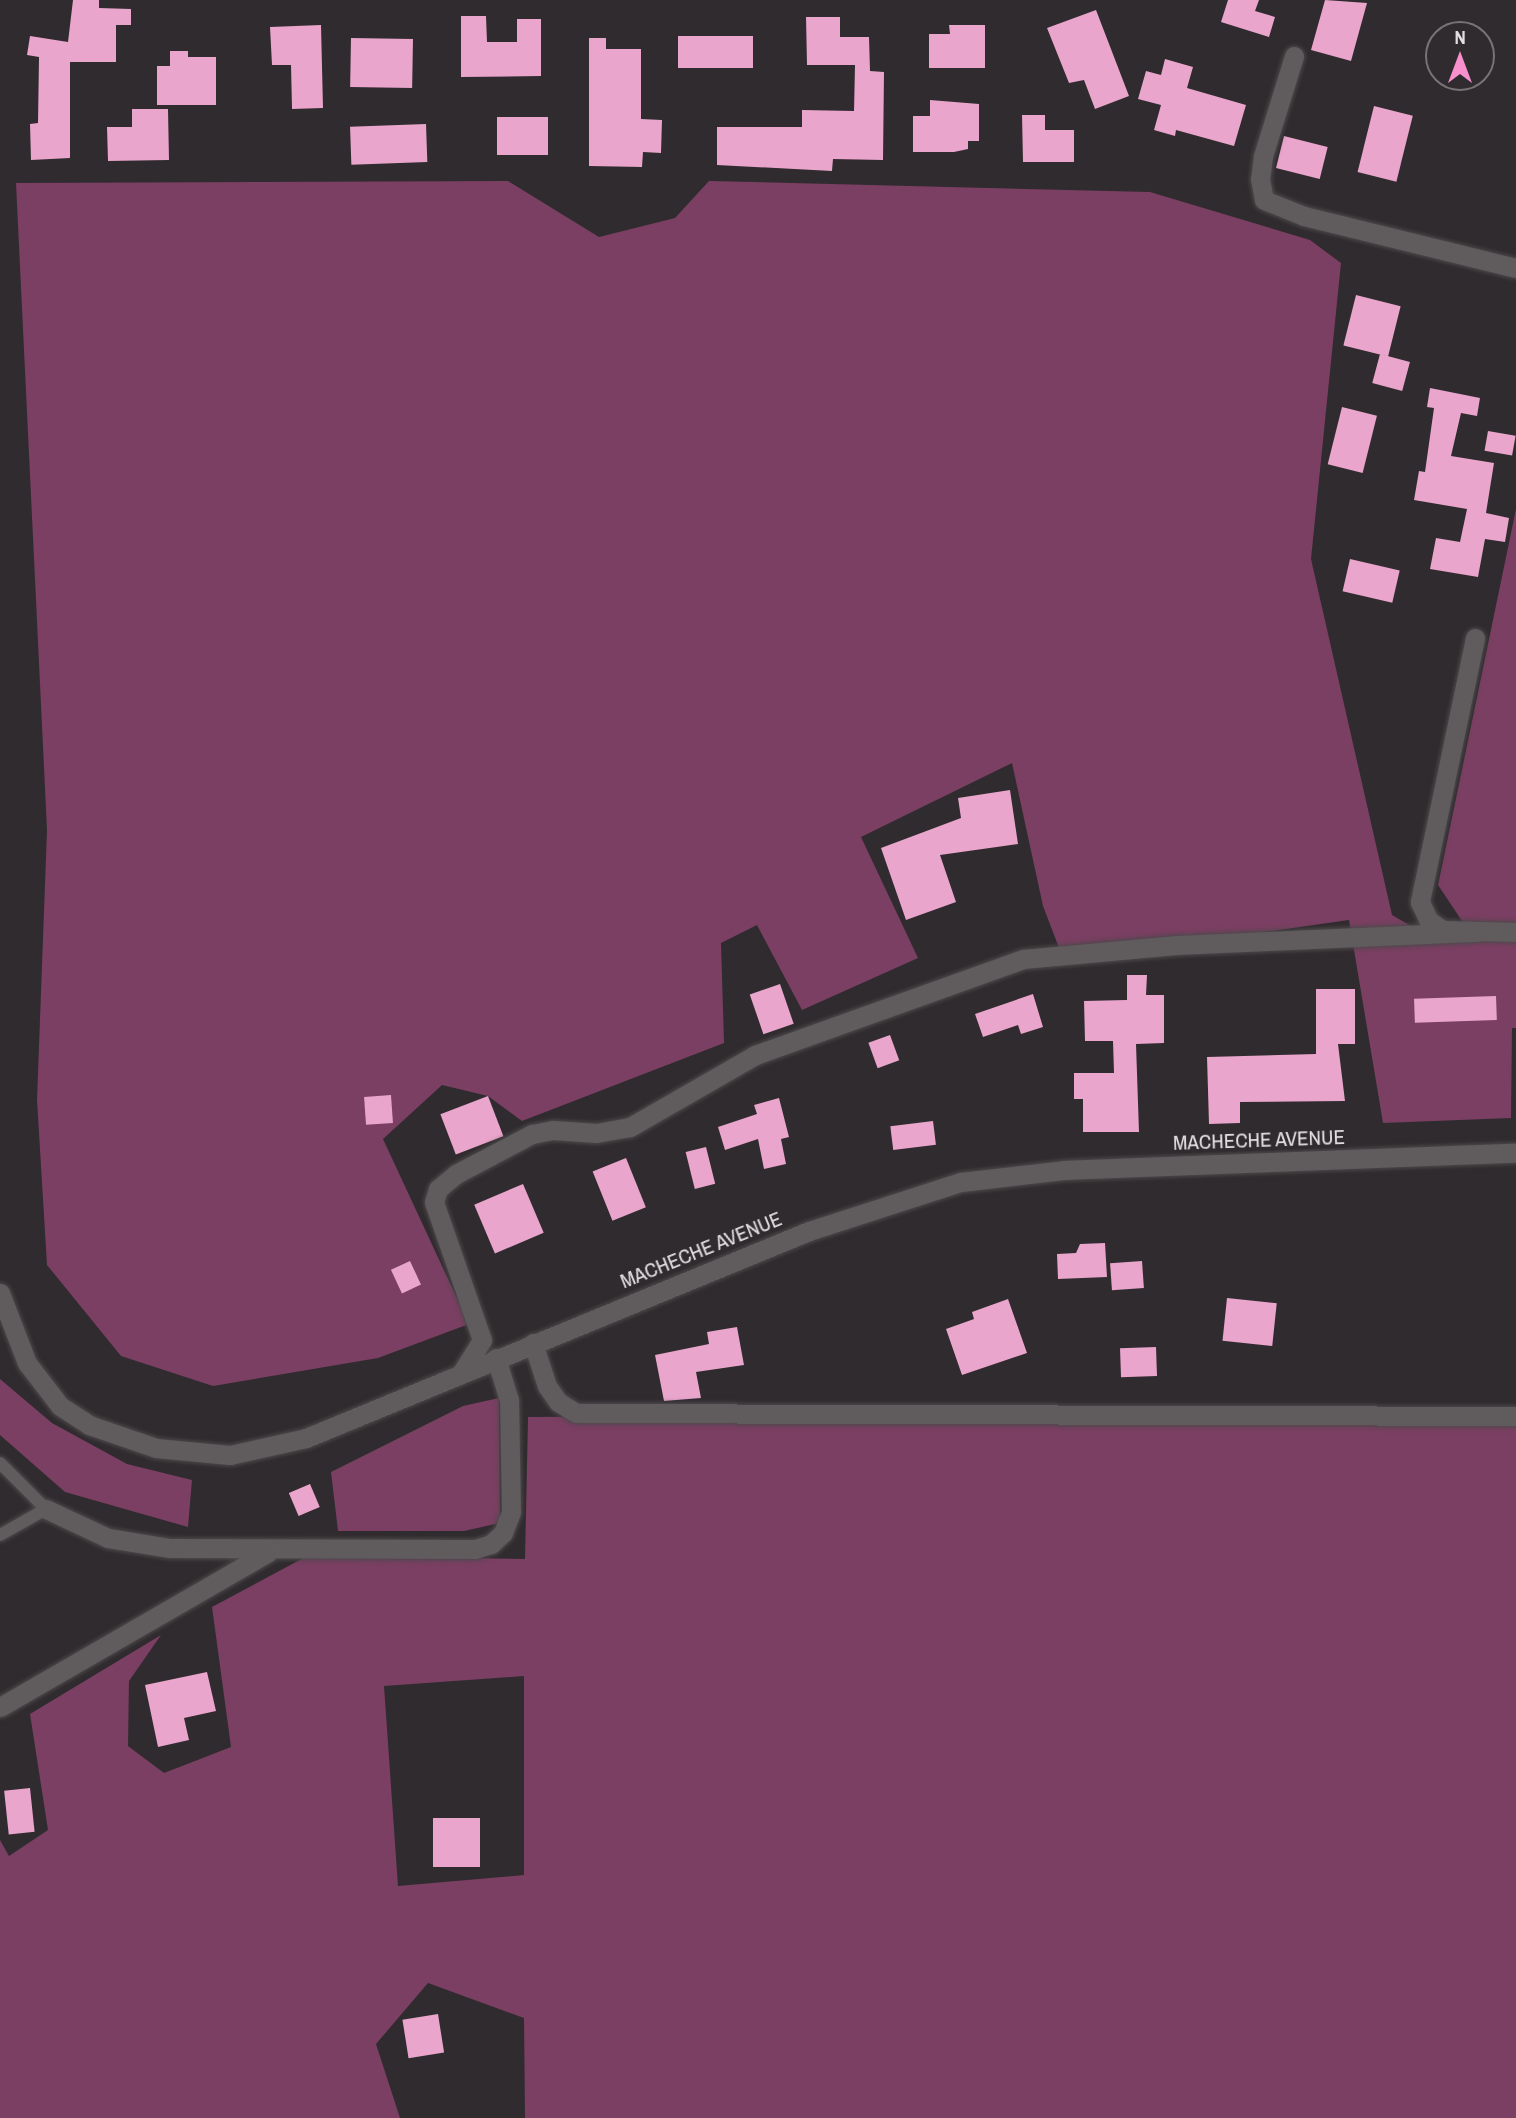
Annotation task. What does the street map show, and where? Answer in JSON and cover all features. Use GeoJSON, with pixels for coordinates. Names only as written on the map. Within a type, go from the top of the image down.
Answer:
{"type":"FeatureCollection","features":[{"type":"Feature","properties":{"kind":"street"},"geometry":{"type":"LineString","coordinates":[[1294,56],[1263,156],[1260,179],[1264,200],[1304,216],[1516,268]]}},
{"type":"Feature","properties":{"kind":"street"},"geometry":{"type":"LineString","coordinates":[[1475,638],[1420,902],[1435,927],[1479,932]]}},
{"type":"Feature","properties":{"kind":"street"},"geometry":{"type":"LineString","coordinates":[[462,1372],[482,1340],[434,1202],[438,1189],[456,1174],[532,1134],[631,1127],[755,1055],[1023,959],[1176,944],[1516,932]]}},
{"type":"Feature","properties":{"kind":"street","name":"MACHECHE AVENUE"},"geometry":{"type":"LineString","coordinates":[[0,1293],[27,1363],[60,1406],[89,1425],[156,1448],[230,1455],[269,1449],[864,1210],[961,1182],[1065,1170],[1516,1153]]}},
{"type":"Feature","properties":{"kind":"street"},"geometry":{"type":"LineString","coordinates":[[533,1343],[547,1386],[558,1402],[576,1413],[1516,1416]]}},
{"type":"Feature","properties":{"kind":"street"},"geometry":{"type":"LineString","coordinates":[[46,1509],[108,1538],[170,1548],[269,1552],[475,1549],[503,1533],[510,1512],[509,1400],[496,1357]]}},
{"type":"Feature","properties":{"kind":"street"},"geometry":{"type":"LineString","coordinates":[[0,1707],[269,1552]]}},
{"type":"Feature","properties":{"kind":"lane"},"geometry":{"type":"LineString","coordinates":[[0,1463],[46,1509],[0,1535]]}},
{"type":"Feature","properties":{"kind":"shaded area"},"geometry":{"type":"Polygon","coordinates":[[[508,181],[599,237],[675,218],[709,181],[1150,192],[1310,240],[1341,263],[1311,559],[1392,915],[1435,940],[1474,939],[1438,885],[1516,509],[1516,1028],[1512,1028],[1511,1118],[1383,1123],[1349,920],[1133,951],[1061,953],[1043,906],[1012,763],[861,837],[918,958],[802,1010],[757,925],[721,943],[724,1043],[522,1121],[488,1096],[442,1085],[383,1139],[469,1324],[378,1358],[213,1386],[121,1356],[47,1265],[37,1100],[47,830],[16,183],[508,181]]]}},
{"type":"Feature","properties":{"kind":"shaded area"},"geometry":{"type":"Polygon","coordinates":[[[0,1379],[52,1423],[127,1464],[192,1480],[188,1527],[65,1492],[0,1435],[0,1379]]]}},
{"type":"Feature","properties":{"kind":"shaded area"},"geometry":{"type":"Polygon","coordinates":[[[499,1398],[500,1523],[464,1531],[338,1531],[331,1472],[463,1406],[499,1398]]]}},
{"type":"Feature","properties":{"kind":"shaded area"},"geometry":{"type":"Polygon","coordinates":[[[1003,1414],[1516,1416],[1516,2118],[525,2118],[524,2018],[428,1983],[376,2044],[400,2118],[0,2118],[0,1840],[9,1856],[48,1830],[30,1714],[161,1635],[129,1681],[128,1746],[164,1773],[231,1747],[212,1607],[309,1555],[525,1559],[528,1417],[1003,1414]],[[524,1676],[384,1686],[398,1886],[524,1875],[524,1676]]]}},
{"type":"Feature","properties":{"kind":"building"},"geometry":{"type":"Polygon","coordinates":[[[73,0],[99,0],[99,8],[131,9],[131,25],[116,25],[116,62],[70,62],[70,158],[31,160],[30,124],[38,123],[39,57],[27,55],[30,36],[68,42],[73,0]]]}},
{"type":"Feature","properties":{"kind":"building"},"geometry":{"type":"Polygon","coordinates":[[[1228,0],[1259,0],[1255,11],[1275,17],[1269,37],[1221,22],[1228,0]]]}},
{"type":"Feature","properties":{"kind":"building"},"geometry":{"type":"Polygon","coordinates":[[[1325,0],[1367,3],[1351,61],[1311,50],[1325,0]]]}},
{"type":"Feature","properties":{"kind":"building"},"geometry":{"type":"Polygon","coordinates":[[[1096,10],[1129,96],[1095,109],[1084,80],[1069,83],[1047,28],[1096,10]]]}},
{"type":"Feature","properties":{"kind":"building"},"geometry":{"type":"Polygon","coordinates":[[[461,16],[486,16],[487,42],[517,42],[517,19],[541,19],[541,76],[461,77],[461,16]]]}},
{"type":"Feature","properties":{"kind":"building"},"geometry":{"type":"Polygon","coordinates":[[[806,17],[840,17],[840,37],[869,37],[870,71],[884,72],[883,160],[833,159],[832,171],[717,165],[717,127],[802,127],[802,110],[854,111],[855,65],[807,65],[806,17]]]}},
{"type":"Feature","properties":{"kind":"building"},"geometry":{"type":"Polygon","coordinates":[[[321,25],[323,108],[292,109],[291,65],[272,65],[270,27],[321,25]]]}},
{"type":"Feature","properties":{"kind":"building"},"geometry":{"type":"Polygon","coordinates":[[[949,25],[985,25],[985,68],[929,68],[929,34],[950,34],[949,25]]]}},
{"type":"Feature","properties":{"kind":"building"},"geometry":{"type":"Polygon","coordinates":[[[678,36],[753,36],[753,68],[678,68],[678,36]]]}},
{"type":"Feature","properties":{"kind":"building"},"geometry":{"type":"Polygon","coordinates":[[[351,38],[413,39],[412,88],[350,87],[351,38]]]}},
{"type":"Feature","properties":{"kind":"building"},"geometry":{"type":"Polygon","coordinates":[[[589,38],[606,38],[606,49],[641,49],[641,119],[662,120],[661,153],[643,152],[642,167],[589,166],[589,38]]]}},
{"type":"Feature","properties":{"kind":"building"},"geometry":{"type":"Polygon","coordinates":[[[170,51],[188,51],[188,57],[216,57],[216,105],[157,105],[157,66],[170,66],[170,51]]]}},
{"type":"Feature","properties":{"kind":"building"},"geometry":{"type":"Polygon","coordinates":[[[1165,59],[1193,67],[1187,88],[1246,105],[1234,146],[1176,130],[1175,136],[1154,130],[1161,105],[1138,99],[1146,71],[1161,75],[1165,59]]]}},
{"type":"Feature","properties":{"kind":"building"},"geometry":{"type":"Polygon","coordinates":[[[930,100],[979,104],[979,141],[968,141],[968,149],[954,152],[913,152],[913,116],[930,116],[930,100]]]}},
{"type":"Feature","properties":{"kind":"building"},"geometry":{"type":"Polygon","coordinates":[[[1374,106],[1413,116],[1396,182],[1358,172],[1374,106]]]}},
{"type":"Feature","properties":{"kind":"building"},"geometry":{"type":"Polygon","coordinates":[[[132,109],[168,109],[169,160],[108,161],[107,127],[132,127],[132,109]]]}},
{"type":"Feature","properties":{"kind":"building"},"geometry":{"type":"Polygon","coordinates":[[[1022,115],[1045,115],[1045,130],[1074,130],[1074,162],[1023,162],[1022,115]]]}},
{"type":"Feature","properties":{"kind":"building"},"geometry":{"type":"Polygon","coordinates":[[[497,117],[548,117],[548,155],[497,155],[497,117]]]}},
{"type":"Feature","properties":{"kind":"building"},"geometry":{"type":"Polygon","coordinates":[[[426,124],[427,162],[351,165],[350,127],[426,124]]]}},
{"type":"Feature","properties":{"kind":"building"},"geometry":{"type":"Polygon","coordinates":[[[1284,136],[1328,147],[1320,179],[1276,168],[1284,136]]]}},
{"type":"Feature","properties":{"kind":"building"},"geometry":{"type":"Polygon","coordinates":[[[1356,295],[1401,306],[1388,357],[1343,345],[1356,295]]]}},
{"type":"Feature","properties":{"kind":"building"},"geometry":{"type":"Polygon","coordinates":[[[1380,354],[1410,362],[1402,391],[1372,383],[1380,354]]]}},
{"type":"Feature","properties":{"kind":"building"},"geometry":{"type":"Polygon","coordinates":[[[1430,388],[1480,398],[1477,416],[1461,413],[1451,456],[1494,463],[1486,513],[1509,518],[1505,542],[1485,539],[1478,577],[1430,569],[1436,538],[1460,542],[1467,509],[1414,500],[1419,471],[1425,472],[1434,408],[1427,407],[1430,388]]]}},
{"type":"Feature","properties":{"kind":"building"},"geometry":{"type":"Polygon","coordinates":[[[1342,407],[1377,416],[1363,473],[1328,464],[1342,407]]]}},
{"type":"Feature","properties":{"kind":"building"},"geometry":{"type":"Polygon","coordinates":[[[1488,431],[1516,436],[1512,456],[1485,451],[1488,431]]]}},
{"type":"Feature","properties":{"kind":"building"},"geometry":{"type":"Polygon","coordinates":[[[1350,559],[1400,570],[1392,603],[1343,591],[1350,559]]]}},
{"type":"Feature","properties":{"kind":"building"},"geometry":{"type":"Polygon","coordinates":[[[1010,790],[1018,844],[940,855],[956,902],[906,920],[881,848],[961,818],[958,798],[1010,790]]]}},
{"type":"Feature","properties":{"kind":"building"},"geometry":{"type":"Polygon","coordinates":[[[1127,975],[1147,975],[1146,995],[1164,995],[1164,1043],[1136,1044],[1139,1132],[1083,1132],[1083,1099],[1074,1099],[1074,1073],[1114,1073],[1113,1041],[1085,1041],[1084,1001],[1127,1000],[1127,975]]]}},
{"type":"Feature","properties":{"kind":"building"},"geometry":{"type":"Polygon","coordinates":[[[780,984],[794,1024],[763,1034],[750,994],[780,984]]]}},
{"type":"Feature","properties":{"kind":"building"},"geometry":{"type":"Polygon","coordinates":[[[1316,989],[1355,989],[1355,1044],[1338,1044],[1345,1101],[1240,1102],[1240,1123],[1209,1124],[1207,1057],[1316,1054],[1316,989]]]}},
{"type":"Feature","properties":{"kind":"building"},"geometry":{"type":"Polygon","coordinates":[[[1033,994],[1043,1027],[1021,1034],[1018,1025],[983,1037],[975,1014],[1033,994]]]}},
{"type":"Feature","properties":{"kind":"building"},"geometry":{"type":"Polygon","coordinates":[[[1496,996],[1497,1020],[1415,1023],[1414,999],[1496,996]]]}},
{"type":"Feature","properties":{"kind":"building"},"geometry":{"type":"Polygon","coordinates":[[[890,1035],[899,1060],[878,1068],[868,1043],[890,1035]]]}},
{"type":"Feature","properties":{"kind":"building"},"geometry":{"type":"Polygon","coordinates":[[[391,1095],[393,1123],[366,1125],[364,1097],[391,1095]]]}},
{"type":"Feature","properties":{"kind":"building"},"geometry":{"type":"Polygon","coordinates":[[[488,1096],[503,1136],[456,1154],[440,1114],[488,1096]]]}},
{"type":"Feature","properties":{"kind":"building"},"geometry":{"type":"Polygon","coordinates":[[[779,1098],[789,1137],[781,1139],[786,1164],[764,1169],[758,1139],[725,1150],[718,1127],[757,1114],[754,1105],[779,1098]]]}},
{"type":"Feature","properties":{"kind":"building"},"geometry":{"type":"Polygon","coordinates":[[[933,1121],[936,1145],[893,1150],[890,1126],[933,1121]]]}},
{"type":"Feature","properties":{"kind":"building"},"geometry":{"type":"Polygon","coordinates":[[[706,1147],[715,1184],[695,1189],[686,1152],[706,1147]]]}},
{"type":"Feature","properties":{"kind":"building"},"geometry":{"type":"Polygon","coordinates":[[[626,1158],[646,1207],[612,1221],[593,1171],[626,1158]]]}},
{"type":"Feature","properties":{"kind":"building"},"geometry":{"type":"Polygon","coordinates":[[[523,1184],[544,1233],[495,1253],[474,1205],[523,1184]]]}},
{"type":"Feature","properties":{"kind":"building"},"geometry":{"type":"Polygon","coordinates":[[[1105,1243],[1107,1277],[1058,1279],[1057,1254],[1076,1253],[1080,1244],[1105,1243]]]}},
{"type":"Feature","properties":{"kind":"building"},"geometry":{"type":"Polygon","coordinates":[[[410,1261],[421,1285],[402,1293],[391,1270],[410,1261]]]}},
{"type":"Feature","properties":{"kind":"building"},"geometry":{"type":"Polygon","coordinates":[[[1142,1261],[1144,1288],[1112,1290],[1110,1263],[1142,1261]]]}},
{"type":"Feature","properties":{"kind":"building"},"geometry":{"type":"Polygon","coordinates":[[[1227,1298],[1277,1303],[1272,1346],[1223,1341],[1227,1298]]]}},
{"type":"Feature","properties":{"kind":"building"},"geometry":{"type":"Polygon","coordinates":[[[1008,1299],[1027,1353],[962,1375],[946,1329],[974,1319],[972,1312],[1008,1299]]]}},
{"type":"Feature","properties":{"kind":"building"},"geometry":{"type":"Polygon","coordinates":[[[737,1327],[744,1365],[696,1372],[701,1398],[664,1401],[655,1355],[709,1344],[707,1332],[737,1327]]]}},
{"type":"Feature","properties":{"kind":"building"},"geometry":{"type":"Polygon","coordinates":[[[1156,1347],[1157,1376],[1121,1377],[1120,1348],[1156,1347]]]}},
{"type":"Feature","properties":{"kind":"building"},"geometry":{"type":"Polygon","coordinates":[[[310,1484],[320,1507],[299,1516],[289,1493],[310,1484]]]}},
{"type":"Feature","properties":{"kind":"building"},"geometry":{"type":"Polygon","coordinates":[[[207,1672],[216,1711],[184,1718],[189,1740],[158,1747],[145,1685],[207,1672]]]}},
{"type":"Feature","properties":{"kind":"building"},"geometry":{"type":"Polygon","coordinates":[[[30,1788],[35,1832],[9,1834],[4,1791],[30,1788]]]}},
{"type":"Feature","properties":{"kind":"building"},"geometry":{"type":"Polygon","coordinates":[[[433,1818],[480,1818],[480,1867],[433,1867],[433,1818]]]}},
{"type":"Feature","properties":{"kind":"building"},"geometry":{"type":"Polygon","coordinates":[[[438,2014],[444,2053],[409,2058],[402,2020],[438,2014]]]}}]}
